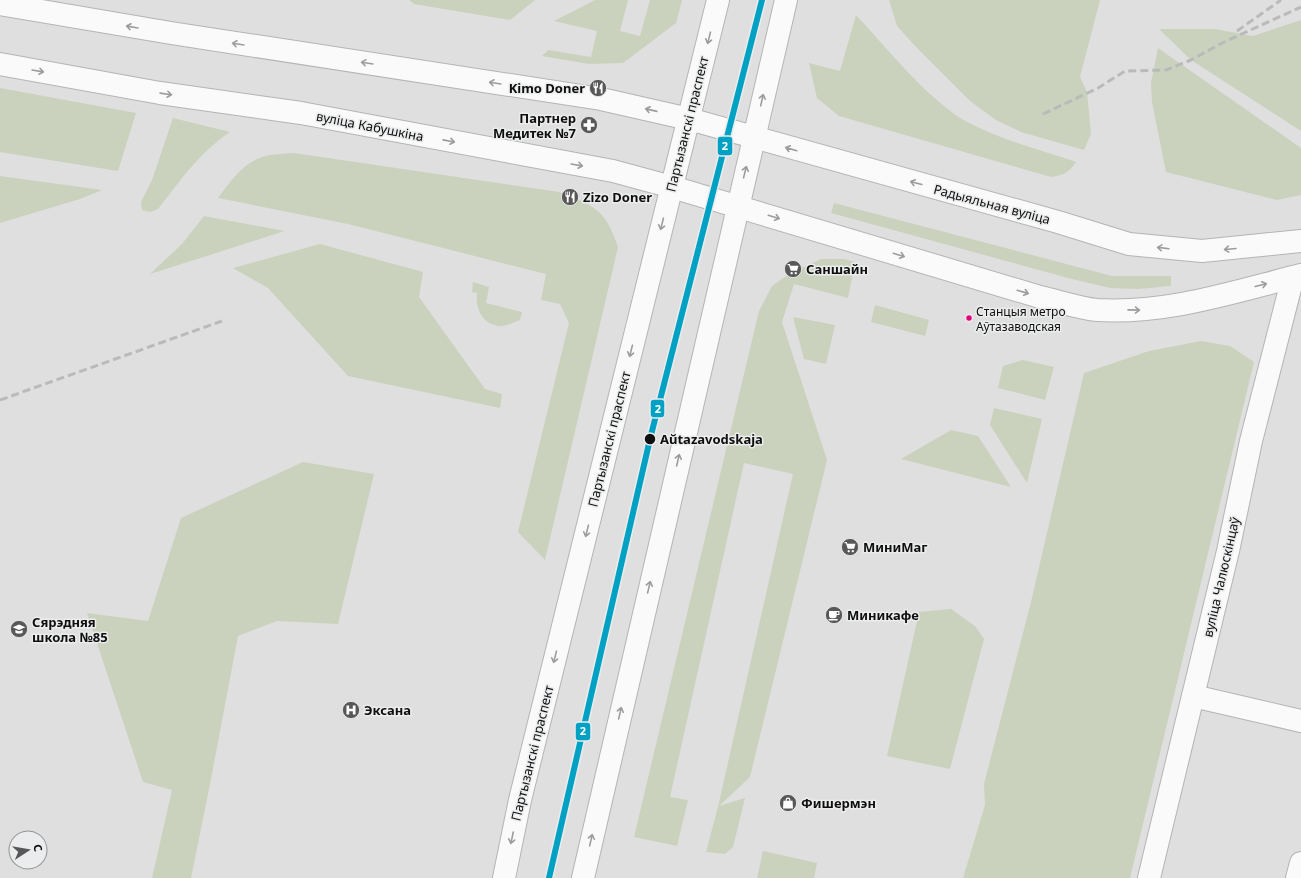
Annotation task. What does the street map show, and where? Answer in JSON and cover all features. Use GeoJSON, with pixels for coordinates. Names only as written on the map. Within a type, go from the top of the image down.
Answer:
{"type":"FeatureCollection","features":[{"type":"Feature","properties":{"kind":"main road","name":"Партызанскі праспект"},"geometry":{"type":"LineString","coordinates":[[504,878],[520,800],[718,0]]}},
{"type":"Feature","properties":{"kind":"main road"},"geometry":{"type":"LineString","coordinates":[[583,878],[737,206],[786,0]]}},
{"type":"Feature","properties":{"kind":"main road"},"geometry":{"type":"LineString","coordinates":[[0,4],[171,33],[601,99],[689,119]]}},
{"type":"Feature","properties":{"kind":"main road","name":"вуліца Кабушкіна"},"geometry":{"type":"LineString","coordinates":[[0,64],[160,93],[300,113],[613,171],[672,186],[737,206]]}},
{"type":"Feature","properties":{"kind":"main road","name":"Радыяльная вуліца"},"geometry":{"type":"LineString","coordinates":[[689,119],[1051,220],[1129,244],[1202,251],[1301,241]]}},
{"type":"Feature","properties":{"kind":"main road"},"geometry":{"type":"LineString","coordinates":[[737,206],[1040,297],[1095,310],[1141,311],[1186,304],[1297,276]]}},
{"type":"Feature","properties":{"kind":"main road","name":"вуліца Чалюскінцаў"},"geometry":{"type":"LineString","coordinates":[[1149,878],[1193,696],[1251,441],[1297,276]]}},
{"type":"Feature","properties":{"kind":"main road"},"geometry":{"type":"LineString","coordinates":[[1193,696],[1301,721]]}},
{"type":"Feature","properties":{"kind":"main road"},"geometry":{"type":"LineString","coordinates":[[1297,878],[1301,862]]}},
{"type":"Feature","properties":{"kind":"green space"},"geometry":{"type":"Polygon","coordinates":[[[409,0],[535,0],[510,20],[414,4],[409,0]]]}},
{"type":"Feature","properties":{"kind":"green space"},"geometry":{"type":"Polygon","coordinates":[[[595,0],[628,0],[620,31],[640,36],[650,0],[682,0],[676,23],[623,63],[589,64],[542,56],[548,50],[591,57],[597,31],[554,21],[595,0]]]}},
{"type":"Feature","properties":{"kind":"green space"},"geometry":{"type":"Polygon","coordinates":[[[889,0],[1100,0],[1080,77],[1087,92],[1091,134],[1084,150],[1021,132],[996,120],[970,101],[897,26],[889,0]]]}},
{"type":"Feature","properties":{"kind":"green space"},"geometry":{"type":"Polygon","coordinates":[[[856,15],[934,98],[962,119],[1003,138],[1076,162],[1071,169],[1065,173],[1051,177],[839,116],[817,98],[809,63],[840,71],[856,15]]]}},
{"type":"Feature","properties":{"kind":"green space"},"geometry":{"type":"Polygon","coordinates":[[[1301,20],[1301,131],[1191,60],[1159,29],[1215,29],[1253,36],[1301,20]]]}},
{"type":"Feature","properties":{"kind":"green space"},"geometry":{"type":"Polygon","coordinates":[[[1158,48],[1301,148],[1301,195],[1277,200],[1166,172],[1152,102],[1151,83],[1158,48]]]}},
{"type":"Feature","properties":{"kind":"green space"},"geometry":{"type":"Polygon","coordinates":[[[0,88],[136,113],[118,171],[0,152],[0,88]]]}},
{"type":"Feature","properties":{"kind":"green space"},"geometry":{"type":"Polygon","coordinates":[[[173,118],[230,132],[200,158],[158,209],[150,212],[142,210],[141,202],[152,180],[173,118]]]}},
{"type":"Feature","properties":{"kind":"green space"},"geometry":{"type":"Polygon","coordinates":[[[294,153],[559,192],[582,201],[597,210],[608,224],[618,247],[545,560],[518,532],[569,323],[560,304],[541,300],[546,274],[348,224],[218,198],[239,172],[251,162],[266,156],[294,153]]]}},
{"type":"Feature","properties":{"kind":"green space"},"geometry":{"type":"Polygon","coordinates":[[[0,176],[102,190],[80,199],[0,223],[0,176]]]}},
{"type":"Feature","properties":{"kind":"green space"},"geometry":{"type":"Polygon","coordinates":[[[834,203],[1112,276],[1171,276],[1171,286],[1138,289],[1110,288],[1072,279],[831,213],[834,203]]]}},
{"type":"Feature","properties":{"kind":"green space"},"geometry":{"type":"Polygon","coordinates":[[[204,216],[285,231],[150,274],[182,244],[204,216]]]}},
{"type":"Feature","properties":{"kind":"green space"},"geometry":{"type":"Polygon","coordinates":[[[320,244],[423,272],[419,297],[485,389],[502,394],[500,408],[348,376],[268,288],[233,268],[320,244]]]}},
{"type":"Feature","properties":{"kind":"green space"},"geometry":{"type":"Polygon","coordinates":[[[821,259],[844,259],[855,262],[848,298],[794,284],[782,322],[827,460],[750,777],[719,806],[745,798],[733,847],[725,854],[706,852],[718,807],[793,474],[744,463],[670,797],[688,800],[677,846],[634,837],[759,311],[772,286],[789,274],[821,259]]]}},
{"type":"Feature","properties":{"kind":"green space"},"geometry":{"type":"Polygon","coordinates":[[[473,282],[489,287],[486,303],[522,312],[520,320],[507,325],[499,326],[493,325],[484,319],[477,304],[477,293],[472,292],[473,282]]]}},
{"type":"Feature","properties":{"kind":"green space"},"geometry":{"type":"Polygon","coordinates":[[[875,305],[929,320],[925,336],[871,322],[875,305]]]}},
{"type":"Feature","properties":{"kind":"green space"},"geometry":{"type":"Polygon","coordinates":[[[793,317],[835,325],[826,364],[804,359],[793,317]]]}},
{"type":"Feature","properties":{"kind":"green space"},"geometry":{"type":"Polygon","coordinates":[[[1201,341],[1230,346],[1254,362],[1130,878],[963,878],[985,805],[984,784],[1031,602],[1084,373],[1149,351],[1201,341]]]}},
{"type":"Feature","properties":{"kind":"green space"},"geometry":{"type":"Polygon","coordinates":[[[1023,360],[1054,367],[1045,400],[998,388],[1003,366],[1023,360]]]}},
{"type":"Feature","properties":{"kind":"green space"},"geometry":{"type":"Polygon","coordinates":[[[994,408],[1042,419],[1027,483],[990,425],[994,408]]]}},
{"type":"Feature","properties":{"kind":"green space"},"geometry":{"type":"Polygon","coordinates":[[[951,430],[978,436],[1011,487],[901,459],[951,430]]]}},
{"type":"Feature","properties":{"kind":"green space"},"geometry":{"type":"Polygon","coordinates":[[[303,462],[374,474],[338,624],[277,621],[238,636],[191,878],[152,878],[172,790],[143,782],[87,613],[148,621],[181,518],[303,462]]]}},
{"type":"Feature","properties":{"kind":"green space"},"geometry":{"type":"Polygon","coordinates":[[[951,609],[975,626],[984,639],[950,769],[887,756],[919,612],[951,609]]]}},
{"type":"Feature","properties":{"kind":"green space"},"geometry":{"type":"Polygon","coordinates":[[[763,851],[817,863],[814,878],[757,878],[763,851]]]}},
{"type":"Feature","properties":{"kind":"railway"},"geometry":{"type":"LineString","coordinates":[[1237,31],[1281,0]]}},
{"type":"Feature","properties":{"kind":"railway"},"geometry":{"type":"LineString","coordinates":[[1043,114],[1098,88],[1125,71],[1166,70],[1191,60],[1222,43],[1301,7]]}},
{"type":"Feature","properties":{"kind":"railway"},"geometry":{"type":"LineString","coordinates":[[0,400],[222,321]]}},
{"type":"Feature","properties":{"kind":"transit line","name":"2"},"geometry":{"type":"LineString","coordinates":[[549,878],[650,439],[762,0]]}},
{"type":"Feature","properties":{"kind":"place","name":"Kimo Doner"},"geometry":{"type":"Point","coordinates":[598,88]}},
{"type":"Feature","properties":{"kind":"place","name":"Партнер Медитек №7"},"geometry":{"type":"Point","coordinates":[589,125]}},
{"type":"Feature","properties":{"kind":"place","name":"Zizo Doner"},"geometry":{"type":"Point","coordinates":[570,197]}},
{"type":"Feature","properties":{"kind":"place","name":"Саншайн"},"geometry":{"type":"Point","coordinates":[793,269]}},
{"type":"Feature","properties":{"kind":"place","name":"Станцыя метро Аўтазаводская"},"geometry":{"type":"Point","coordinates":[969,318]}},
{"type":"Feature","properties":{"kind":"place","name":"Aŭtazavodskaja"},"geometry":{"type":"Point","coordinates":[650,439]}},
{"type":"Feature","properties":{"kind":"place","name":"МиниМаг"},"geometry":{"type":"Point","coordinates":[850,547]}},
{"type":"Feature","properties":{"kind":"place","name":"Миникафе"},"geometry":{"type":"Point","coordinates":[834,615]}},
{"type":"Feature","properties":{"kind":"place","name":"Сярэдняя школа №85"},"geometry":{"type":"Point","coordinates":[19,629]}},
{"type":"Feature","properties":{"kind":"place","name":"Эксана"},"geometry":{"type":"Point","coordinates":[351,710]}},
{"type":"Feature","properties":{"kind":"place","name":"Фишермэн"},"geometry":{"type":"Point","coordinates":[788,803]}}]}
